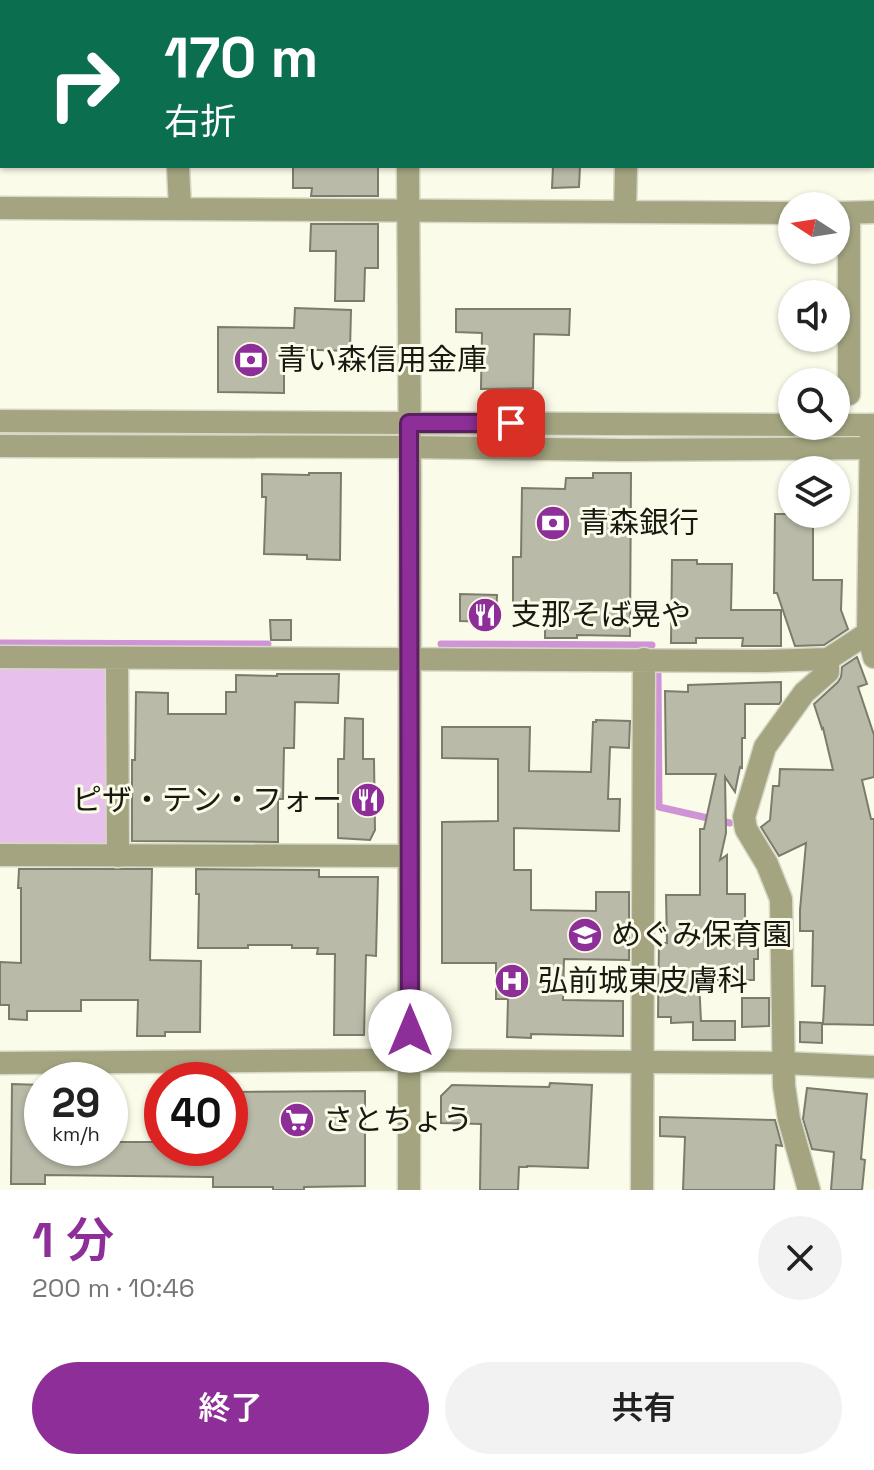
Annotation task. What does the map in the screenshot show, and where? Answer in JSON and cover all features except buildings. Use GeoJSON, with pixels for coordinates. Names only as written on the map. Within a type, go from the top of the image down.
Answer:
{"type":"FeatureCollection","features":[{"type":"Feature","properties":{"kind":"street"},"geometry":{"type":"LineString","coordinates":[[178,168],[180,208]]}},
{"type":"Feature","properties":{"kind":"street"},"geometry":{"type":"LineString","coordinates":[[408,168],[409,1190]]}},
{"type":"Feature","properties":{"kind":"street"},"geometry":{"type":"LineString","coordinates":[[625,212],[626,168]]}},
{"type":"Feature","properties":{"kind":"street"},"geometry":{"type":"LineString","coordinates":[[0,208],[778,213]]}},
{"type":"Feature","properties":{"kind":"street"},"geometry":{"type":"LineString","coordinates":[[850,213],[874,212]]}},
{"type":"Feature","properties":{"kind":"street"},"geometry":{"type":"LineString","coordinates":[[845,264],[848,368]]}},
{"type":"Feature","properties":{"kind":"street"},"geometry":{"type":"LineString","coordinates":[[0,421],[778,425]]}},
{"type":"Feature","properties":{"kind":"street"},"geometry":{"type":"LineString","coordinates":[[850,425],[873,425],[868,633],[874,657]]}},
{"type":"Feature","properties":{"kind":"street"},"geometry":{"type":"LineString","coordinates":[[0,446],[623,450],[873,448]]}},
{"type":"Feature","properties":{"kind":"street"},"geometry":{"type":"LineString","coordinates":[[0,657],[828,659],[868,633]]}},
{"type":"Feature","properties":{"kind":"street"},"geometry":{"type":"LineString","coordinates":[[117,658],[118,856]]}},
{"type":"Feature","properties":{"kind":"street"},"geometry":{"type":"LineString","coordinates":[[642,1190],[644,659]]}},
{"type":"Feature","properties":{"kind":"street"},"geometry":{"type":"LineString","coordinates":[[809,1190],[789,1119],[784,1086],[781,899],[767,864],[746,829],[744,817],[765,747],[804,693],[828,672],[828,659]]}},
{"type":"Feature","properties":{"kind":"street"},"geometry":{"type":"LineString","coordinates":[[0,855],[409,856]]}},
{"type":"Feature","properties":{"kind":"street"},"geometry":{"type":"LineString","coordinates":[[0,1063],[643,1062],[874,1067]]}},
{"type":"Feature","properties":{"kind":"shaded area"},"geometry":{"type":"Polygon","coordinates":[[[0,667],[103,669],[111,674],[111,837],[104,844],[0,843],[0,667]]]}},
{"type":"Feature","properties":{"kind":"waterway"},"geometry":{"type":"LineString","coordinates":[[0,643],[268,644]]}},
{"type":"Feature","properties":{"kind":"waterway"},"geometry":{"type":"LineString","coordinates":[[441,644],[652,645]]}},
{"type":"Feature","properties":{"kind":"waterway"},"geometry":{"type":"LineString","coordinates":[[658,674],[659,807],[730,823]]}},
{"type":"Feature","properties":{"kind":"place","name":"青い森信用金庫"},"geometry":{"type":"Point","coordinates":[251,360]}},
{"type":"Feature","properties":{"kind":"place","name":"青森銀行"},"geometry":{"type":"Point","coordinates":[553,523]}},
{"type":"Feature","properties":{"kind":"place","name":"支那そば晃や"},"geometry":{"type":"Point","coordinates":[485,615]}},
{"type":"Feature","properties":{"kind":"place","name":"ピザ・テン・フォー"},"geometry":{"type":"Point","coordinates":[368,800]}},
{"type":"Feature","properties":{"kind":"place","name":"めぐみ保育園"},"geometry":{"type":"Point","coordinates":[585,935]}},
{"type":"Feature","properties":{"kind":"place","name":"弘前城東皮膚科"},"geometry":{"type":"Point","coordinates":[512,981]}},
{"type":"Feature","properties":{"kind":"place","name":"さとちょう"},"geometry":{"type":"Point","coordinates":[297,1120]}},
{"type":"Feature","properties":{"kind":"route"},"geometry":{"type":"LineString","coordinates":[[410,1031],[409,423],[511,423]]}}]}
